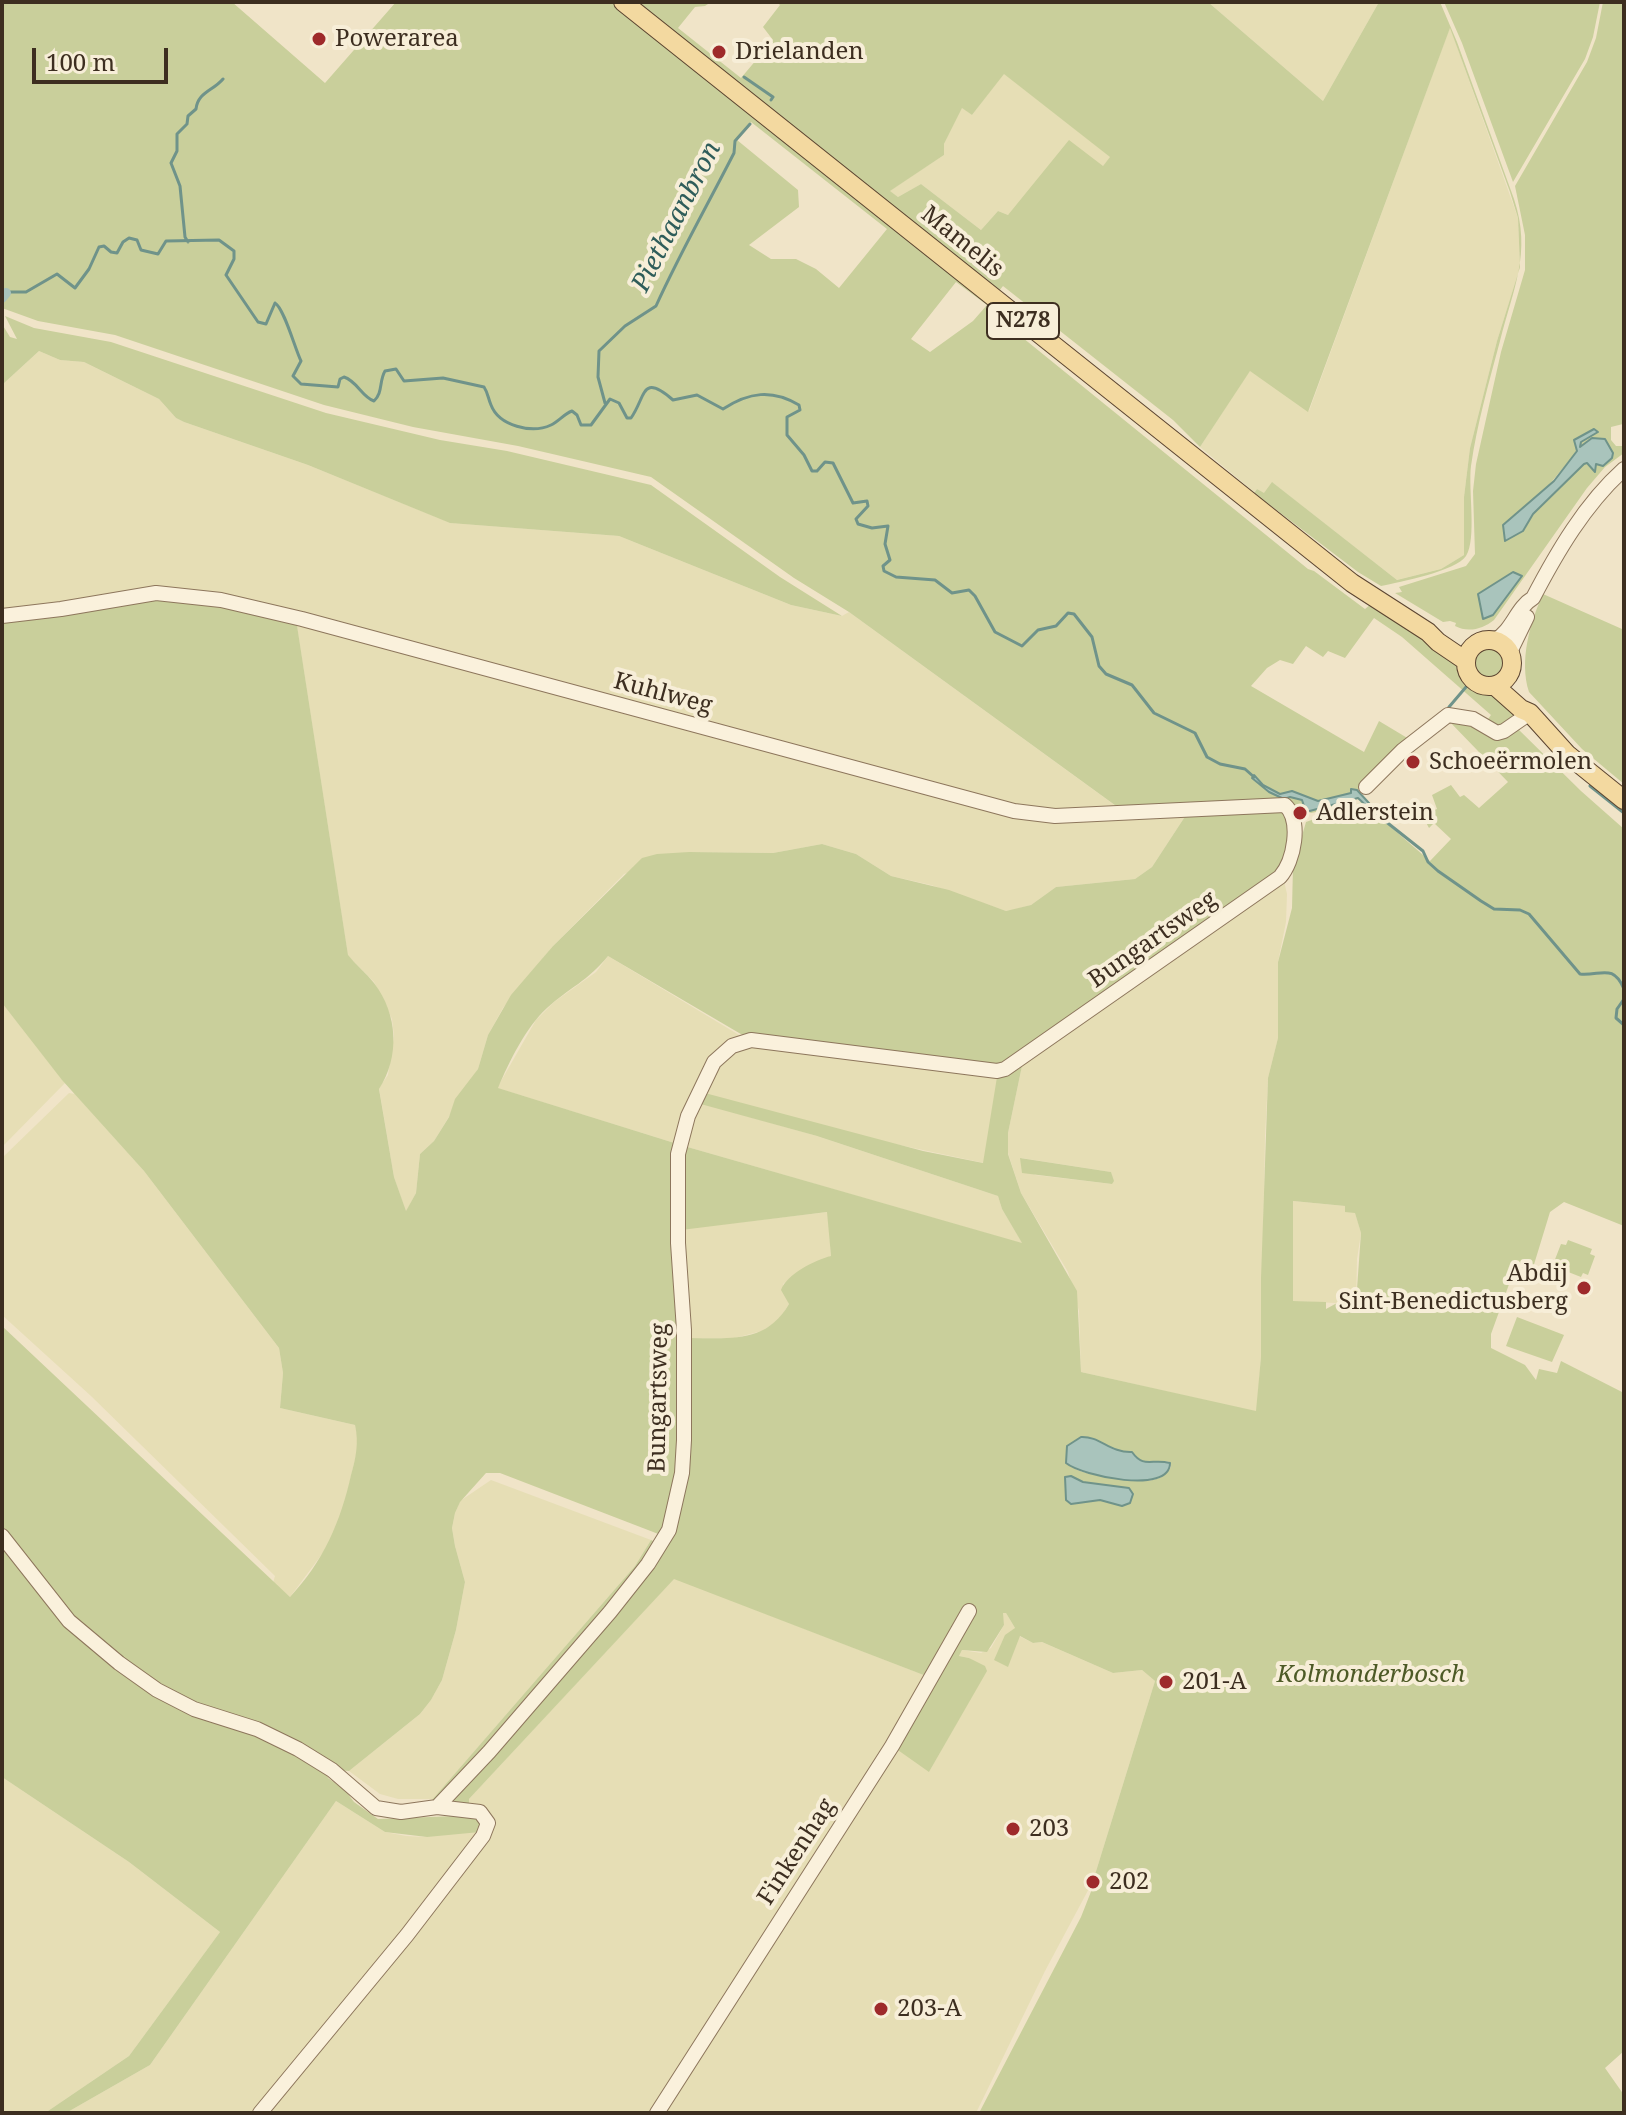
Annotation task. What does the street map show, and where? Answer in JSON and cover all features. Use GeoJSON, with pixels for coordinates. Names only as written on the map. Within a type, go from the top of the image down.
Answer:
{"type":"FeatureCollection","features":[{"type":"Feature","properties":{"kind":"main road","name":"Mamelis"},"geometry":{"type":"LineString","coordinates":[[623,2],[1358,588],[1428,632],[1470,653]]}},
{"type":"Feature","properties":{"kind":"main road","name":"N278"},"geometry":{"type":"LineString","coordinates":[[1503,646],[1484,640],[1470,653],[1467,670],[1473,680],[1483,686],[1502,680],[1521,709],[1530,713],[1567,754],[1624,800]]}},
{"type":"Feature","properties":{"kind":"main road"},"geometry":{"type":"LineString","coordinates":[[1502,680],[1513,662],[1503,646]]}},
{"type":"Feature","properties":{"kind":"street"},"geometry":{"type":"LineString","coordinates":[[1503,646],[1534,603],[1533,598],[1578,524],[1598,496],[1624,469]]}},
{"type":"Feature","properties":{"kind":"street","name":"Kuhlweg"},"geometry":{"type":"LineString","coordinates":[[2,616],[147,594],[221,600],[302,619],[1014,811],[1055,816],[1285,805],[1290,810],[1295,832]]}},
{"type":"Feature","properties":{"kind":"street"},"geometry":{"type":"LineString","coordinates":[[1366,787],[1403,750],[1448,715],[1473,719],[1497,733],[1530,713]]}},
{"type":"Feature","properties":{"kind":"street","name":"Bungartsweg"},"geometry":{"type":"LineString","coordinates":[[437,1807],[610,1612],[648,1564],[669,1530],[682,1473],[684,1440],[684,1330],[677,1164],[688,1116],[714,1062],[732,1046],[751,1040],[997,1071],[1005,1069],[1275,881],[1286,869],[1295,832]]}},
{"type":"Feature","properties":{"kind":"street"},"geometry":{"type":"LineString","coordinates":[[2,1536],[69,1621],[108,1655],[157,1690],[194,1709],[257,1729],[298,1749],[332,1770],[376,1808],[401,1812],[437,1807],[480,1812],[488,1823],[483,1836],[407,1935],[260,2113]]}},
{"type":"Feature","properties":{"kind":"street","name":"Finkenhag"},"geometry":{"type":"LineString","coordinates":[[657,2113],[892,1746],[969,1611]]}},
{"type":"Feature","properties":{"kind":"shaded area"},"geometry":{"type":"Polygon","coordinates":[[[1208,2],[1379,2],[1323,101],[1208,2]]]}},
{"type":"Feature","properties":{"kind":"shaded area"},"geometry":{"type":"Polygon","coordinates":[[[1450,27],[1518,218],[1520,267],[1497,341],[1470,448],[1464,497],[1464,555],[1441,569],[1397,580],[1273,483],[1264,494],[1257,489],[1254,492],[1200,447],[1250,370],[1309,411],[1450,27]]]}},
{"type":"Feature","properties":{"kind":"shaded area"},"geometry":{"type":"Polygon","coordinates":[[[1004,73],[1111,157],[1103,166],[1008,215],[998,211],[981,230],[921,184],[898,197],[889,191],[944,155],[944,144],[962,107],[972,115],[1004,73]]]}},
{"type":"Feature","properties":{"kind":"shaded area"},"geometry":{"type":"Polygon","coordinates":[[[39,351],[60,360],[84,362],[159,399],[176,418],[184,422],[308,465],[451,523],[619,536],[791,605],[842,616],[849,612],[1131,817],[1186,815],[1152,867],[1135,879],[1056,887],[1031,905],[1006,911],[931,885],[891,876],[856,854],[822,844],[773,853],[689,852],[624,874],[553,946],[503,1008],[488,1035],[478,1069],[434,1141],[420,1154],[416,1193],[406,1212],[394,1177],[379,1088],[388,1075],[394,1036],[392,1019],[374,982],[348,956],[296,620],[2,619],[2,385],[39,351]]]}},
{"type":"Feature","properties":{"kind":"shaded area"},"geometry":{"type":"Polygon","coordinates":[[[1284,881],[1286,922],[1278,962],[1278,1038],[1268,1078],[1265,1137],[1257,1412],[1081,1372],[1079,1311],[1068,1272],[1021,1193],[1008,1153],[1008,1133],[1023,1061],[1284,881]],[[1021,1158],[1035,1175],[1112,1184],[1111,1172],[1021,1158]]]}},
{"type":"Feature","properties":{"kind":"shaded area"},"geometry":{"type":"Polygon","coordinates":[[[608,956],[744,1038],[998,1076],[984,1163],[697,1102],[817,1136],[998,1196],[1002,1209],[1023,1244],[684,1146],[497,1088],[536,1020],[554,1002],[596,972],[608,956]]]}},
{"type":"Feature","properties":{"kind":"shaded area"},"geometry":{"type":"Polygon","coordinates":[[[2,1003],[65,1083],[2,1147],[2,1003]]]}},
{"type":"Feature","properties":{"kind":"shaded area"},"geometry":{"type":"Polygon","coordinates":[[[69,1093],[75,1094],[144,1171],[279,1348],[283,1373],[280,1408],[355,1425],[359,1442],[343,1511],[328,1546],[290,1597],[273,1583],[275,1576],[91,1396],[2,1315],[2,1158],[69,1093]]]}},
{"type":"Feature","properties":{"kind":"shaded area"},"geometry":{"type":"Polygon","coordinates":[[[1293,1201],[1345,1206],[1355,1212],[1361,1233],[1356,1304],[1293,1301],[1293,1201]]]}},
{"type":"Feature","properties":{"kind":"shaded area"},"geometry":{"type":"Polygon","coordinates":[[[828,1212],[831,1256],[802,1270],[783,1284],[789,1304],[779,1320],[762,1331],[735,1338],[689,1338],[681,1229],[828,1212]]]}},
{"type":"Feature","properties":{"kind":"shaded area"},"geometry":{"type":"Polygon","coordinates":[[[491,1480],[651,1540],[635,1566],[433,1799],[398,1799],[380,1794],[349,1771],[420,1714],[442,1680],[465,1582],[452,1528],[455,1513],[460,1501],[491,1480]]]}},
{"type":"Feature","properties":{"kind":"shaded area"},"geometry":{"type":"Polygon","coordinates":[[[674,1578],[934,1679],[929,1772],[986,1671],[969,1658],[959,1656],[962,1650],[981,1653],[991,1648],[1004,1625],[1002,1612],[1006,1613],[1015,1628],[1008,1666],[1019,1636],[1033,1643],[1042,1642],[1113,1673],[1142,1670],[1155,1681],[1093,1881],[976,2113],[66,2113],[150,2065],[336,1801],[385,1832],[406,1836],[427,1837],[476,1819],[478,1811],[469,1806],[469,1799],[674,1578]]]}},
{"type":"Feature","properties":{"kind":"shaded area"},"geometry":{"type":"Polygon","coordinates":[[[2,1777],[129,1862],[220,1932],[129,2056],[45,2113],[2,2113],[2,1777]]]}},
{"type":"Feature","properties":{"kind":"green space"},"geometry":{"type":"Polygon","coordinates":[[[2,2],[232,2],[325,83],[396,2],[711,2],[695,7],[678,28],[741,78],[773,40],[763,27],[780,5],[777,2],[1208,2],[1323,101],[1379,2],[1440,2],[1457,42],[1514,199],[1519,218],[1521,237],[1520,262],[1518,218],[1450,28],[1308,412],[1250,371],[1200,447],[1173,420],[1003,286],[988,305],[1007,325],[1308,569],[1365,609],[1371,604],[1455,657],[1469,681],[1477,687],[1501,694],[1519,711],[1501,728],[1486,722],[1491,715],[1402,637],[1374,618],[1345,658],[1328,651],[1323,657],[1306,646],[1293,664],[1280,660],[1267,668],[1251,686],[1364,752],[1379,721],[1409,739],[1356,792],[1359,798],[1340,807],[1311,813],[1279,799],[1123,811],[849,612],[794,578],[651,477],[324,405],[115,335],[38,321],[2,308],[2,2]],[[1004,74],[972,115],[962,108],[944,144],[944,155],[890,191],[898,197],[921,184],[981,230],[998,211],[1008,215],[1069,140],[1103,166],[1110,157],[1004,74]],[[751,122],[737,140],[798,190],[799,207],[749,245],[771,259],[796,259],[816,269],[839,288],[887,229],[751,122]],[[956,282],[911,339],[930,352],[973,321],[987,305],[956,282]]]}},
{"type":"Feature","properties":{"kind":"green space"},"geometry":{"type":"Polygon","coordinates":[[[1444,2],[1600,2],[1585,59],[1513,182],[1462,43],[1444,2]]]}},
{"type":"Feature","properties":{"kind":"green space"},"geometry":{"type":"Polygon","coordinates":[[[1603,2],[1624,2],[1624,421],[1611,427],[1611,440],[1616,446],[1624,446],[1624,453],[1605,467],[1587,488],[1494,620],[1480,628],[1465,629],[1450,621],[1443,622],[1395,593],[1402,592],[1399,587],[1466,566],[1475,554],[1473,491],[1476,464],[1501,352],[1525,270],[1525,235],[1515,186],[1587,62],[1596,38],[1603,2]],[[1594,429],[1574,440],[1577,451],[1549,485],[1503,525],[1506,538],[1525,529],[1533,514],[1584,464],[1605,465],[1612,458],[1588,440],[1580,447],[1579,444],[1597,432],[1594,429]]]}},
{"type":"Feature","properties":{"kind":"green space"},"geometry":{"type":"Polygon","coordinates":[[[1518,273],[1477,435],[1470,476],[1471,538],[1466,556],[1460,561],[1427,575],[1381,586],[1254,493],[1257,489],[1264,493],[1272,482],[1397,580],[1441,569],[1464,555],[1464,497],[1470,448],[1518,273]]]}},
{"type":"Feature","properties":{"kind":"green space"},"geometry":{"type":"Polygon","coordinates":[[[5,316],[34,328],[111,342],[326,413],[651,485],[780,577],[842,616],[791,605],[619,536],[450,523],[308,465],[184,422],[176,418],[159,399],[84,362],[60,360],[39,351],[2,385],[2,324],[10,337],[17,339],[5,316]]]}},
{"type":"Feature","properties":{"kind":"green space"},"geometry":{"type":"Polygon","coordinates":[[[1543,594],[1622,629],[1624,624],[1624,784],[1582,749],[1529,692],[1525,668],[1527,642],[1543,594]]]}},
{"type":"Feature","properties":{"kind":"green space","name":"Kolmonderbosch"},"geometry":{"type":"Polygon","coordinates":[[[157,597],[219,603],[296,619],[348,955],[382,995],[392,1022],[393,1050],[386,1077],[379,1089],[394,1177],[406,1211],[416,1193],[420,1154],[434,1141],[449,1117],[455,1099],[478,1069],[488,1035],[511,995],[553,946],[642,858],[689,852],[773,853],[822,844],[856,854],[891,876],[949,890],[1006,911],[1031,905],[1056,887],[1135,879],[1152,867],[1186,815],[1284,810],[1289,825],[1289,842],[1279,874],[1203,928],[1202,934],[1023,1061],[1008,1133],[1008,1154],[1021,1193],[1077,1291],[1081,1372],[1256,1411],[1261,1357],[1268,1078],[1278,1038],[1278,962],[1292,908],[1293,867],[1306,822],[1362,802],[1430,861],[1451,839],[1434,823],[1429,828],[1422,815],[1437,809],[1432,795],[1451,785],[1460,797],[1464,795],[1479,808],[1508,782],[1448,720],[1457,720],[1484,732],[1500,735],[1511,734],[1516,727],[1624,829],[1624,1226],[1564,1202],[1550,1212],[1532,1271],[1519,1267],[1512,1276],[1491,1334],[1491,1348],[1525,1365],[1536,1380],[1539,1369],[1557,1373],[1561,1361],[1624,1393],[1624,2051],[1605,2068],[1624,2095],[1624,2113],[979,2113],[1081,1917],[1094,1884],[1155,1681],[1142,1670],[1113,1673],[1042,1642],[1033,1643],[1020,1636],[1008,1667],[994,1660],[1005,1635],[1015,1628],[1006,1613],[1003,1613],[1004,1625],[987,1652],[962,1650],[959,1656],[985,1666],[987,1671],[929,1772],[895,1748],[934,1679],[674,1579],[469,1799],[469,1806],[478,1811],[448,1808],[449,1801],[636,1591],[669,1539],[684,1491],[687,1466],[689,1338],[745,1336],[758,1332],[780,1317],[789,1304],[781,1290],[789,1278],[802,1268],[831,1256],[827,1212],[681,1230],[680,1440],[672,1506],[661,1535],[500,1473],[486,1473],[460,1502],[452,1528],[465,1582],[442,1680],[420,1714],[349,1771],[326,1769],[328,1778],[378,1819],[456,1816],[481,1819],[480,1832],[427,1837],[385,1832],[336,1801],[150,2065],[66,2113],[45,2113],[129,2056],[220,1932],[129,1862],[2,1777],[2,1326],[290,1597],[312,1570],[336,1525],[357,1444],[355,1425],[280,1408],[283,1373],[279,1348],[144,1171],[62,1080],[2,1003],[2,619],[48,615],[157,597]],[[608,956],[539,1016],[519,1045],[498,1088],[684,1146],[1022,1243],[998,1196],[817,1136],[697,1103],[701,1092],[923,1151],[983,1163],[997,1077],[922,1068],[811,1044],[751,1040],[608,956]],[[1293,1201],[1293,1301],[1326,1302],[1326,1309],[1337,1303],[1356,1303],[1361,1233],[1355,1213],[1345,1212],[1345,1206],[1293,1201]],[[1081,1437],[1067,1446],[1066,1463],[1087,1473],[1143,1481],[1159,1478],[1171,1467],[1170,1462],[1145,1462],[1132,1452],[1117,1450],[1088,1437],[1081,1437]],[[1065,1477],[1066,1500],[1071,1504],[1100,1500],[1122,1506],[1130,1503],[1133,1494],[1129,1488],[1065,1477]]]}},
{"type":"Feature","properties":{"kind":"green space"},"geometry":{"type":"Polygon","coordinates":[[[1489,647],[1501,651],[1505,663],[1501,675],[1489,679],[1477,675],[1473,663],[1477,651],[1489,647]]]}},
{"type":"Feature","properties":{"kind":"green space"},"geometry":{"type":"Polygon","coordinates":[[[1020,1158],[1111,1172],[1114,1181],[1112,1184],[1022,1173],[1020,1158]]]}},
{"type":"Feature","properties":{"kind":"green space"},"geometry":{"type":"Polygon","coordinates":[[[1568,1240],[1592,1249],[1590,1254],[1595,1256],[1588,1275],[1583,1273],[1581,1277],[1558,1268],[1559,1264],[1554,1262],[1561,1244],[1566,1245],[1568,1240]]]}},
{"type":"Feature","properties":{"kind":"green space"},"geometry":{"type":"Polygon","coordinates":[[[1517,1317],[1564,1335],[1552,1362],[1506,1346],[1517,1317]]]}},
{"type":"Feature","properties":{"kind":"green space"},"geometry":{"type":"Polygon","coordinates":[[[651,1540],[657,1543],[649,1558],[443,1798],[425,1808],[635,1566],[651,1540]]]}},
{"type":"Feature","properties":{"kind":"water"},"geometry":{"type":"Polygon","coordinates":[[[1594,429],[1598,432],[1581,442],[1580,447],[1592,438],[1605,439],[1613,453],[1612,458],[1603,466],[1596,464],[1595,472],[1587,463],[1584,464],[1533,514],[1523,531],[1505,541],[1503,525],[1554,481],[1577,451],[1574,440],[1594,429]]]}},
{"type":"Feature","properties":{"kind":"water"},"geometry":{"type":"Polygon","coordinates":[[[1513,572],[1522,576],[1493,615],[1483,619],[1478,594],[1513,572]]]}},
{"type":"Feature","properties":{"kind":"water"},"geometry":{"type":"Polygon","coordinates":[[[1254,775],[1263,785],[1280,794],[1292,791],[1318,801],[1351,793],[1351,789],[1357,790],[1379,814],[1377,816],[1358,798],[1306,812],[1302,800],[1284,799],[1269,792],[1252,778],[1254,775]]]}},
{"type":"Feature","properties":{"kind":"water"},"geometry":{"type":"Polygon","coordinates":[[[1081,1437],[1132,1452],[1145,1462],[1170,1463],[1166,1473],[1141,1480],[1089,1473],[1066,1463],[1067,1446],[1081,1437]]]}},
{"type":"Feature","properties":{"kind":"water"},"geometry":{"type":"Polygon","coordinates":[[[1071,1476],[1083,1482],[1129,1488],[1133,1494],[1130,1503],[1122,1506],[1100,1500],[1071,1504],[1066,1500],[1065,1477],[1071,1476]]]}},
{"type":"Feature","properties":{"kind":"waterway","name":"Piethaanbron"},"geometry":{"type":"LineString","coordinates":[[744,77],[773,97],[771,100]]}},
{"type":"Feature","properties":{"kind":"waterway"},"geometry":{"type":"LineString","coordinates":[[188,242],[180,186],[171,163],[177,151],[177,134],[187,124],[188,116],[196,109],[203,95],[223,79]]}},
{"type":"Feature","properties":{"kind":"waterway","name":"Piethaanbron"},"geometry":{"type":"LineString","coordinates":[[605,403],[598,377],[599,351],[625,326],[656,306],[734,153],[735,141],[750,124]]}},
{"type":"Feature","properties":{"kind":"waterway"},"geometry":{"type":"LineString","coordinates":[[2,292],[26,292],[57,274],[75,288],[89,269],[99,247],[104,246],[117,253],[129,238],[137,240],[141,250],[158,254],[166,241],[219,240],[234,251],[234,259],[226,275],[258,322],[266,324],[275,303],[282,312],[301,361],[293,376],[301,384],[338,387],[340,379],[344,377],[374,401],[385,371],[396,369],[404,381],[443,378],[484,387],[491,405],[501,418],[517,426],[535,429],[551,425],[572,411],[581,425],[591,425],[610,399],[619,403],[627,418],[631,418],[642,396],[650,388],[663,392],[673,400],[697,395],[723,409],[751,396],[779,396],[799,405],[800,410],[787,417],[787,435],[804,455],[812,471],[817,471],[825,462],[833,463],[853,503],[867,501],[868,506],[856,519],[858,524],[872,528],[888,526],[885,544],[890,560],[883,566],[884,571],[896,577],[935,580],[952,593],[969,590],[995,632],[1022,646],[1038,630],[1056,626],[1068,613],[1074,614],[1092,637],[1099,666],[1106,674],[1132,685],[1154,713],[1195,733],[1207,757],[1220,764],[1245,769],[1254,777]]}},
{"type":"Feature","properties":{"kind":"waterway"},"geometry":{"type":"LineString","coordinates":[[2,298],[6,293]]}},
{"type":"Feature","properties":{"kind":"waterway"},"geometry":{"type":"LineString","coordinates":[[1449,707],[1466,687]]}},
{"type":"Feature","properties":{"kind":"waterway"},"geometry":{"type":"LineString","coordinates":[[1590,786],[1624,813]]}},
{"type":"Feature","properties":{"kind":"waterway"},"geometry":{"type":"LineString","coordinates":[[1375,813],[1423,851],[1428,862],[1438,871],[1481,901],[1494,909],[1520,910],[1529,914],[1580,974],[1611,973],[1624,989]]}},
{"type":"Feature","properties":{"kind":"waterway"},"geometry":{"type":"LineString","coordinates":[[1624,999],[1617,1009],[1616,1018],[1624,1025]]}},
{"type":"Feature","properties":{"kind":"place","name":"Powerarea"},"geometry":{"type":"Point","coordinates":[319,39]}},
{"type":"Feature","properties":{"kind":"place","name":"Drielanden"},"geometry":{"type":"Point","coordinates":[719,52]}},
{"type":"Feature","properties":{"kind":"place","name":"Schoeërmolen"},"geometry":{"type":"Point","coordinates":[1413,762]}},
{"type":"Feature","properties":{"kind":"place","name":"Adlerstein"},"geometry":{"type":"Point","coordinates":[1300,813]}},
{"type":"Feature","properties":{"kind":"place","name":"Abdij Sint-Benedictusberg"},"geometry":{"type":"Point","coordinates":[1584,1288]}},
{"type":"Feature","properties":{"kind":"place","name":"201-A"},"geometry":{"type":"Point","coordinates":[1166,1682]}},
{"type":"Feature","properties":{"kind":"place","name":"203"},"geometry":{"type":"Point","coordinates":[1013,1829]}},
{"type":"Feature","properties":{"kind":"place","name":"202"},"geometry":{"type":"Point","coordinates":[1093,1882]}},
{"type":"Feature","properties":{"kind":"place","name":"203-A"},"geometry":{"type":"Point","coordinates":[881,2009]}}]}
